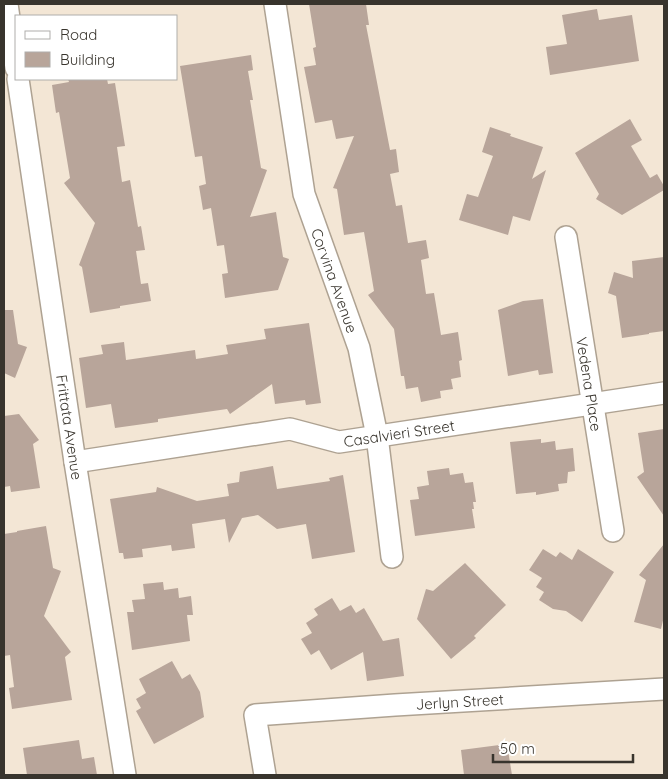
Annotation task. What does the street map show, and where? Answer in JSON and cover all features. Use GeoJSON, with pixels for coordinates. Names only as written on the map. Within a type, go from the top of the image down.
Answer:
{"type":"FeatureCollection","features":[{"type":"Feature","properties":{"kind":"street"},"geometry":{"type":"LineString","coordinates":[[7,4],[15,61]]}},
{"type":"Feature","properties":{"kind":"street","name":"Corvina Avenue"},"geometry":{"type":"LineString","coordinates":[[275,4],[304,194],[359,348],[377,436],[392,557]]}},
{"type":"Feature","properties":{"kind":"street","name":"Frittata Avenue"},"geometry":{"type":"LineString","coordinates":[[18,80],[75,462],[125,775]]}},
{"type":"Feature","properties":{"kind":"street","name":"Vedena Place"},"geometry":{"type":"LineString","coordinates":[[566,237],[613,531]]}},
{"type":"Feature","properties":{"kind":"street","name":"Casalvieri Street"},"geometry":{"type":"LineString","coordinates":[[75,462],[290,429],[339,442],[664,393]]}},
{"type":"Feature","properties":{"kind":"street","name":"Jerlyn Street"},"geometry":{"type":"LineString","coordinates":[[264,775],[255,715],[664,689]]}},
{"type":"Feature","properties":{"kind":"building"},"geometry":{"type":"Polygon","coordinates":[[[309,4],[366,4],[369,25],[366,25],[390,150],[396,149],[399,172],[390,174],[396,206],[402,205],[408,243],[426,240],[429,258],[421,260],[426,294],[434,293],[441,335],[458,332],[462,360],[459,361],[461,377],[451,379],[453,389],[440,391],[441,398],[421,402],[418,387],[406,389],[404,376],[401,376],[394,329],[368,295],[374,291],[364,232],[344,235],[337,189],[333,188],[354,136],[336,139],[332,120],[315,123],[304,67],[316,65],[313,48],[316,47],[309,4]]]}},
{"type":"Feature","properties":{"kind":"building"},"geometry":{"type":"Polygon","coordinates":[[[597,9],[599,20],[632,15],[639,61],[550,75],[546,47],[567,44],[562,15],[597,9]]]}},
{"type":"Feature","properties":{"kind":"building"},"geometry":{"type":"Polygon","coordinates":[[[251,55],[253,70],[248,71],[253,100],[250,100],[261,168],[267,170],[250,217],[276,212],[283,257],[289,259],[278,290],[225,298],[222,274],[228,273],[224,245],[217,246],[211,208],[203,210],[199,186],[206,184],[202,156],[195,157],[180,66],[251,55]]]}},
{"type":"Feature","properties":{"kind":"building"},"geometry":{"type":"Polygon","coordinates":[[[68,80],[107,80],[108,84],[115,83],[125,146],[117,147],[122,182],[130,180],[138,227],[141,226],[145,250],[136,251],[141,284],[148,283],[151,301],[90,313],[82,267],[79,265],[95,223],[64,183],[70,178],[59,112],[56,113],[52,85],[69,82],[68,80]]]}},
{"type":"Feature","properties":{"kind":"building"},"geometry":{"type":"Polygon","coordinates":[[[630,119],[642,140],[631,146],[650,178],[657,174],[664,186],[664,190],[622,215],[596,199],[599,194],[575,153],[630,119]]]}},
{"type":"Feature","properties":{"kind":"building"},"geometry":{"type":"Polygon","coordinates":[[[490,127],[543,147],[532,179],[546,170],[530,221],[513,216],[508,235],[459,220],[467,194],[478,197],[493,156],[482,152],[490,127]]]}},
{"type":"Feature","properties":{"kind":"building"},"geometry":{"type":"Polygon","coordinates":[[[664,257],[664,331],[622,338],[616,296],[608,293],[614,272],[633,278],[632,261],[664,257]]]}},
{"type":"Feature","properties":{"kind":"building"},"geometry":{"type":"Polygon","coordinates":[[[543,299],[553,373],[539,375],[538,370],[508,376],[498,310],[523,301],[543,299]]]}},
{"type":"Feature","properties":{"kind":"building"},"geometry":{"type":"Polygon","coordinates":[[[4,310],[13,310],[18,344],[27,347],[15,378],[4,373],[4,310]]]}},
{"type":"Feature","properties":{"kind":"building"},"geometry":{"type":"Polygon","coordinates":[[[309,323],[321,403],[306,405],[305,400],[275,404],[272,384],[230,414],[227,409],[158,419],[158,422],[115,428],[111,404],[86,408],[79,358],[103,354],[101,345],[124,342],[126,360],[195,350],[196,359],[228,354],[226,345],[266,339],[264,329],[309,323]]]}},
{"type":"Feature","properties":{"kind":"building"},"geometry":{"type":"Polygon","coordinates":[[[19,414],[39,440],[33,444],[40,488],[11,492],[10,486],[4,487],[4,416],[19,414]]]}},
{"type":"Feature","properties":{"kind":"building"},"geometry":{"type":"Polygon","coordinates":[[[664,429],[664,516],[637,477],[644,472],[638,433],[664,429]]]}},
{"type":"Feature","properties":{"kind":"building"},"geometry":{"type":"Polygon","coordinates":[[[541,439],[541,443],[555,441],[556,450],[573,448],[575,471],[568,472],[567,483],[558,484],[559,491],[536,495],[536,492],[516,494],[510,442],[541,439]]]}},
{"type":"Feature","properties":{"kind":"building"},"geometry":{"type":"Polygon","coordinates":[[[273,466],[277,489],[330,481],[329,478],[343,475],[355,552],[312,559],[306,524],[277,529],[258,515],[242,518],[229,543],[225,519],[192,524],[195,548],[172,551],[171,545],[142,549],[143,557],[124,559],[123,553],[119,553],[110,499],[156,492],[157,487],[197,501],[229,496],[227,484],[239,482],[240,472],[273,466]]]}},
{"type":"Feature","properties":{"kind":"building"},"geometry":{"type":"Polygon","coordinates":[[[449,468],[450,475],[463,473],[465,483],[473,482],[476,502],[473,502],[474,509],[472,509],[475,528],[415,536],[410,500],[419,499],[417,487],[429,485],[427,471],[449,468]]]}},
{"type":"Feature","properties":{"kind":"building"},"geometry":{"type":"Polygon","coordinates":[[[46,526],[53,568],[61,571],[44,616],[71,652],[65,657],[72,700],[12,709],[9,688],[14,687],[10,655],[4,656],[4,534],[46,526]]]}},
{"type":"Feature","properties":{"kind":"building"},"geometry":{"type":"Polygon","coordinates":[[[664,544],[664,616],[661,629],[634,622],[646,580],[639,575],[664,544]]]}},
{"type":"Feature","properties":{"kind":"building"},"geometry":{"type":"Polygon","coordinates":[[[543,549],[556,557],[560,552],[572,560],[578,549],[614,572],[582,622],[566,611],[553,609],[539,600],[544,592],[536,587],[542,578],[529,570],[543,549]]]}},
{"type":"Feature","properties":{"kind":"building"},"geometry":{"type":"Polygon","coordinates":[[[465,563],[506,605],[474,636],[476,638],[451,659],[417,619],[426,589],[433,591],[465,563]]]}},
{"type":"Feature","properties":{"kind":"building"},"geometry":{"type":"Polygon","coordinates":[[[163,582],[164,590],[178,588],[179,598],[191,596],[193,615],[187,615],[190,641],[132,650],[127,612],[134,612],[132,600],[145,599],[143,584],[163,582]]]}},
{"type":"Feature","properties":{"kind":"building"},"geometry":{"type":"Polygon","coordinates":[[[332,598],[340,611],[351,605],[356,613],[364,608],[383,641],[399,638],[404,676],[367,681],[363,652],[331,670],[319,650],[311,655],[301,639],[312,633],[306,623],[318,615],[314,609],[332,598]]]}},
{"type":"Feature","properties":{"kind":"building"},"geometry":{"type":"Polygon","coordinates":[[[172,661],[182,679],[190,674],[200,692],[204,717],[154,744],[136,711],[141,708],[136,699],[146,693],[139,679],[172,661]]]}},
{"type":"Feature","properties":{"kind":"building"},"geometry":{"type":"Polygon","coordinates":[[[79,740],[82,759],[94,757],[97,775],[27,775],[23,748],[79,740]]]}},
{"type":"Feature","properties":{"kind":"building"},"geometry":{"type":"Polygon","coordinates":[[[507,744],[512,775],[464,775],[461,750],[507,744]]]}}]}
